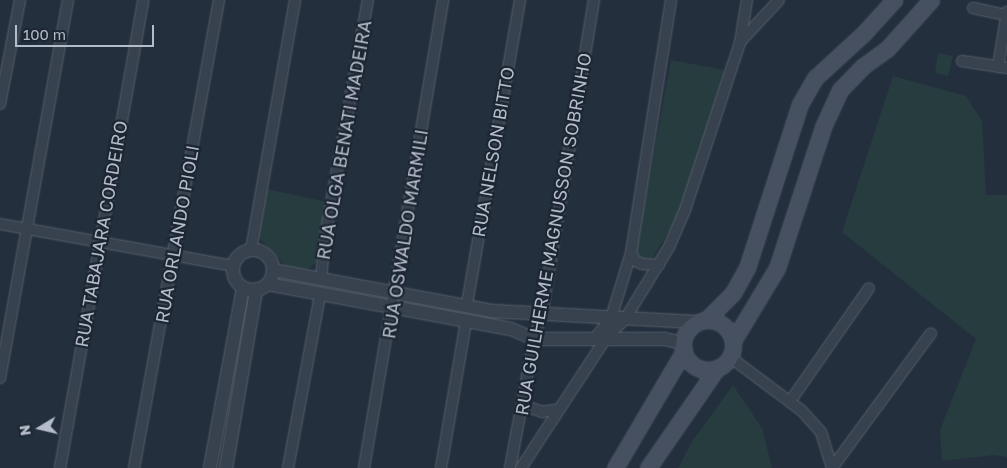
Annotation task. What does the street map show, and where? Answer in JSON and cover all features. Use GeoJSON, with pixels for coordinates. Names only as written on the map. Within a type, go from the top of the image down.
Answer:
{"type":"FeatureCollection","features":[{"type":"Feature","properties":{"kind":"main road"},"geometry":{"type":"LineString","coordinates":[[615,468],[683,347],[685,334],[733,293],[747,268],[800,104],[815,78],[864,33],[894,0]]}},
{"type":"Feature","properties":{"kind":"main road"},"geometry":{"type":"LineString","coordinates":[[648,468],[718,368],[730,357],[733,342],[777,268],[823,127],[840,90],[862,67],[887,49],[928,1]]}},
{"type":"Feature","properties":{"kind":"main road"},"geometry":{"type":"LineString","coordinates":[[701,321],[726,327],[733,342]]}},
{"type":"Feature","properties":{"kind":"main road"},"geometry":{"type":"LineString","coordinates":[[683,347],[687,359],[700,369],[718,368]]}},
{"type":"Feature","properties":{"kind":"street"},"geometry":{"type":"LineString","coordinates":[[0,104],[20,0]]}},
{"type":"Feature","properties":{"kind":"street"},"geometry":{"type":"LineString","coordinates":[[0,378],[68,0]]}},
{"type":"Feature","properties":{"kind":"street","name":"RUA TABAJARA CORDEIRO"},"geometry":{"type":"LineString","coordinates":[[60,468],[143,0]]}},
{"type":"Feature","properties":{"kind":"street","name":"RUA ORLANDO PIOLI"},"geometry":{"type":"LineString","coordinates":[[134,468],[219,0]]}},
{"type":"Feature","properties":{"kind":"street"},"geometry":{"type":"LineString","coordinates":[[251,250],[295,0]]}},
{"type":"Feature","properties":{"kind":"street","name":"RUA OLGA BENATI MADEIRA"},"geometry":{"type":"LineString","coordinates":[[321,280],[325,236],[368,0]]}},
{"type":"Feature","properties":{"kind":"street","name":"RUA OSWALDO MARMILI"},"geometry":{"type":"LineString","coordinates":[[364,468],[394,307],[443,0]]}},
{"type":"Feature","properties":{"kind":"street","name":"RUA NELSON BITTO"},"geometry":{"type":"LineString","coordinates":[[467,304],[520,0]]}},
{"type":"Feature","properties":{"kind":"street","name":"RUA GUILHERME MAGNUSSON SOBRINHO"},"geometry":{"type":"LineString","coordinates":[[510,468],[534,339],[542,314],[594,0]]}},
{"type":"Feature","properties":{"kind":"street"},"geometry":{"type":"LineString","coordinates":[[521,468],[560,409],[611,318],[631,252],[671,0]]}},
{"type":"Feature","properties":{"kind":"street"},"geometry":{"type":"LineString","coordinates":[[601,338],[625,319],[659,265],[686,210],[740,43],[747,0]]}},
{"type":"Feature","properties":{"kind":"street"},"geometry":{"type":"LineString","coordinates":[[740,43],[779,0]]}},
{"type":"Feature","properties":{"kind":"street"},"geometry":{"type":"LineString","coordinates":[[962,61],[1003,67],[1007,14],[973,8]]}},
{"type":"Feature","properties":{"kind":"street"},"geometry":{"type":"LineString","coordinates":[[0,224],[233,266]]}},
{"type":"Feature","properties":{"kind":"street"},"geometry":{"type":"LineString","coordinates":[[268,284],[272,270],[264,254],[251,250],[240,255],[233,266],[234,279],[243,288],[256,290],[268,284],[320,296],[394,307],[511,329],[534,339],[665,338],[683,347]]}},
{"type":"Feature","properties":{"kind":"street"},"geometry":{"type":"LineString","coordinates":[[631,252],[635,261],[642,264],[659,265]]}},
{"type":"Feature","properties":{"kind":"street"},"geometry":{"type":"LineString","coordinates":[[272,270],[467,304],[492,311],[625,319],[701,321]]}},
{"type":"Feature","properties":{"kind":"street"},"geometry":{"type":"LineString","coordinates":[[210,468],[243,288]]}},
{"type":"Feature","properties":{"kind":"street"},"geometry":{"type":"LineString","coordinates":[[791,400],[869,288]]}},
{"type":"Feature","properties":{"kind":"street"},"geometry":{"type":"LineString","coordinates":[[226,468],[256,290]]}},
{"type":"Feature","properties":{"kind":"street"},"geometry":{"type":"LineString","coordinates":[[288,468],[320,296]]}},
{"type":"Feature","properties":{"kind":"street"},"geometry":{"type":"LineString","coordinates":[[441,468],[466,322]]}},
{"type":"Feature","properties":{"kind":"street"},"geometry":{"type":"LineString","coordinates":[[832,468],[931,333]]}},
{"type":"Feature","properties":{"kind":"street"},"geometry":{"type":"LineString","coordinates":[[730,357],[791,400],[821,432],[832,468]]}},
{"type":"Feature","properties":{"kind":"street"},"geometry":{"type":"LineString","coordinates":[[522,405],[542,412],[560,409]]}},
{"type":"Feature","properties":{"kind":"green space"},"geometry":{"type":"Polygon","coordinates":[[[938,53],[953,56],[948,76],[935,73],[938,53]]]}},
{"type":"Feature","properties":{"kind":"green space"},"geometry":{"type":"Polygon","coordinates":[[[671,60],[725,70],[680,215],[650,261],[640,259],[636,250],[671,60]]]}},
{"type":"Feature","properties":{"kind":"green space"},"geometry":{"type":"Polygon","coordinates":[[[893,76],[966,96],[982,121],[986,195],[1007,195],[1007,457],[994,455],[942,461],[940,430],[976,339],[842,232],[893,76]]]}},
{"type":"Feature","properties":{"kind":"green space"},"geometry":{"type":"Polygon","coordinates":[[[267,189],[327,202],[317,262],[308,269],[286,266],[258,237],[267,189]]]}},
{"type":"Feature","properties":{"kind":"green space"},"geometry":{"type":"Polygon","coordinates":[[[733,385],[762,428],[772,468],[678,468],[693,440],[733,385]]]}}]}
